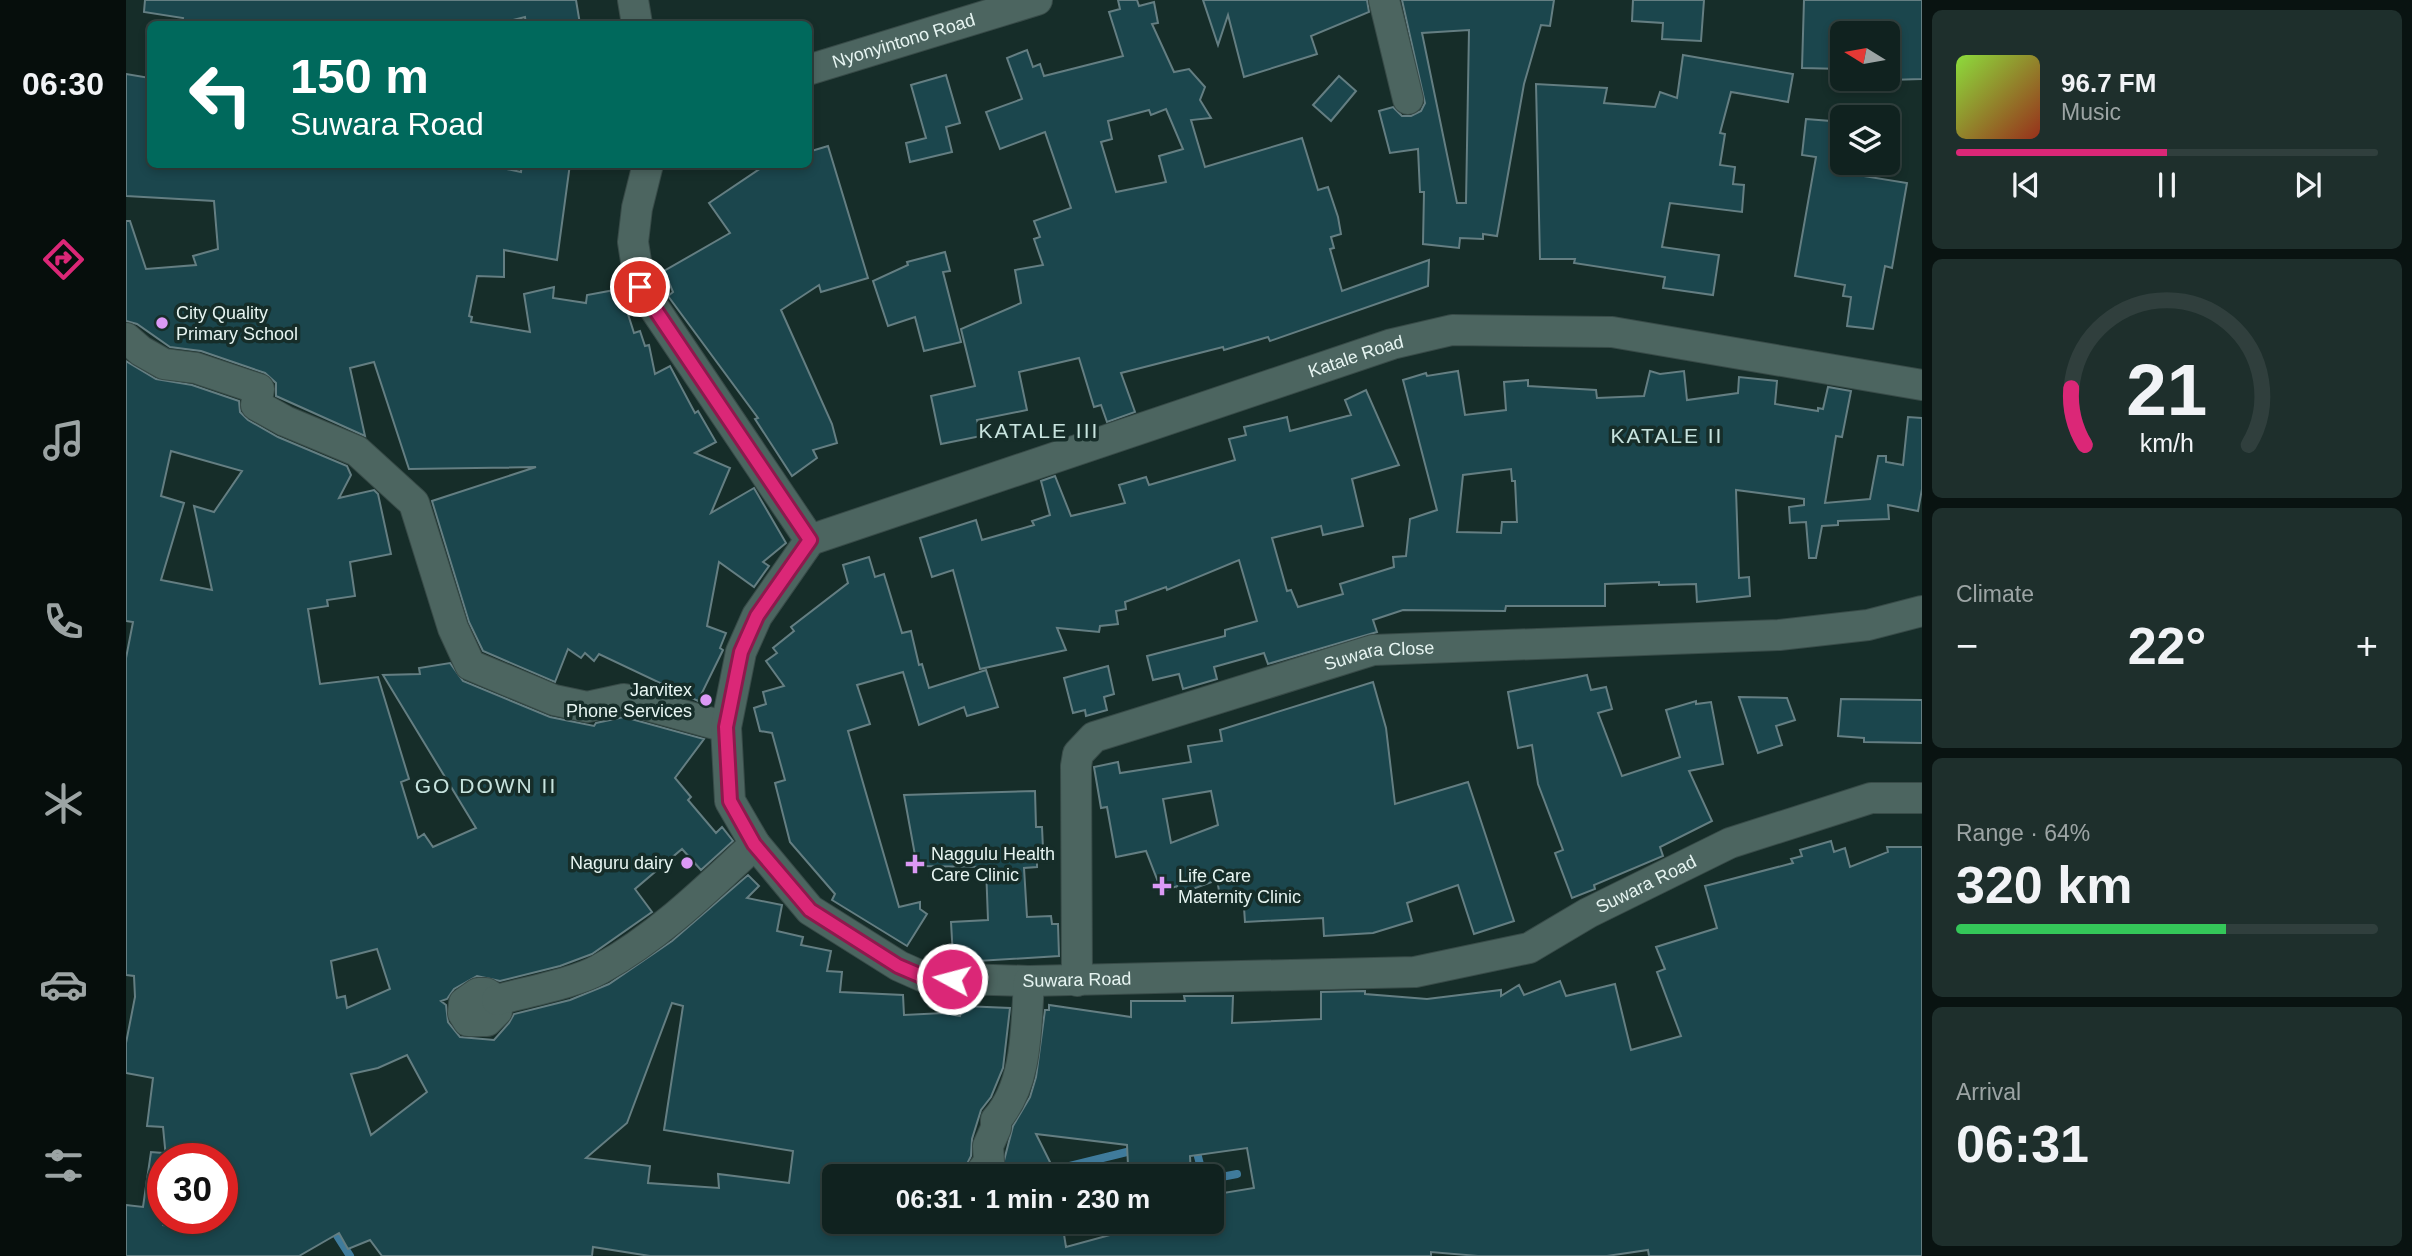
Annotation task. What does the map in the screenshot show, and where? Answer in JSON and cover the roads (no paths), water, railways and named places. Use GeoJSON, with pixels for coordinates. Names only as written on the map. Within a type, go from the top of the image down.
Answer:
{"type":"FeatureCollection","features":[{"type":"Feature","properties":{"kind":"street"},"geometry":{"type":"LineString","coordinates":[[633,0],[636,21]]}},
{"type":"Feature","properties":{"kind":"street","name":"Nyonyintono Road"},"geometry":{"type":"LineString","coordinates":[[812,69],[1037,0]]}},
{"type":"Feature","properties":{"kind":"street"},"geometry":{"type":"LineString","coordinates":[[1384,0],[1408,99]]}},
{"type":"Feature","properties":{"kind":"street"},"geometry":{"type":"LineString","coordinates":[[647,168],[633,242],[640,287],[810,540]]}},
{"type":"Feature","properties":{"kind":"street","name":"Katale Road"},"geometry":{"type":"LineString","coordinates":[[810,540],[1392,344],[1452,330],[1612,332],[1922,385]]}},
{"type":"Feature","properties":{"kind":"street"},"geometry":{"type":"LineString","coordinates":[[126,338],[164,364],[196,368],[259,389],[256,405],[285,421],[357,451],[390,478],[414,503],[453,628],[470,665],[555,700],[587,707],[624,699],[726,727]]}},
{"type":"Feature","properties":{"kind":"street","name":"Suwara Road"},"geometry":{"type":"LineString","coordinates":[[810,540],[757,616],[741,652],[726,727],[730,801],[754,844],[810,910],[898,966],[926,978],[1077,981],[1415,972],[1529,948],[1588,913],[1730,843],[1871,798],[1922,798]]}},
{"type":"Feature","properties":{"kind":"street","name":"Suwara Close"},"geometry":{"type":"LineString","coordinates":[[1077,981],[1076,766],[1078,754],[1094,737],[1373,650],[1779,635],[1868,625],[1922,611]]}},
{"type":"Feature","properties":{"kind":"street"},"geometry":{"type":"LineString","coordinates":[[497,1000],[598,970],[646,939],[703,893],[754,844]]}},
{"type":"Feature","properties":{"kind":"street"},"geometry":{"type":"LineString","coordinates":[[987,1164],[988,1146],[996,1128],[996,1120],[1003,1112],[1024,1058],[1029,981]]}},
{"type":"Feature","properties":{"kind":"waterway"},"geometry":{"type":"LineString","coordinates":[[1195,1145],[1200,1164]]}},
{"type":"Feature","properties":{"kind":"waterway"},"geometry":{"type":"LineString","coordinates":[[1078,1164],[1135,1150]]}},
{"type":"Feature","properties":{"kind":"waterway"},"geometry":{"type":"LineString","coordinates":[[1224,1176],[1237,1174]]}},
{"type":"Feature","properties":{"kind":"waterway"},"geometry":{"type":"LineString","coordinates":[[331,1226],[350,1256]]}},
{"type":"Feature","properties":{"kind":"place","name":"City Quality Primary School"},"geometry":{"type":"Point","coordinates":[162,323]}},
{"type":"Feature","properties":{"kind":"place","name":"Jarvitex Phone Services"},"geometry":{"type":"Point","coordinates":[706,700]}},
{"type":"Feature","properties":{"kind":"place","name":"Naguru dairy"},"geometry":{"type":"Point","coordinates":[687,863]}},
{"type":"Feature","properties":{"kind":"place","name":"Naggulu Health Care Clinic"},"geometry":{"type":"Point","coordinates":[915,864]}},
{"type":"Feature","properties":{"kind":"place","name":"Life Care Maternity Clinic"},"geometry":{"type":"Point","coordinates":[1162,886]}},
{"type":"Feature","properties":{"kind":"district","name":"KATALE III"},"geometry":{"type":"Point","coordinates":[1039,431]}},
{"type":"Feature","properties":{"kind":"district","name":"KATALE II"},"geometry":{"type":"Point","coordinates":[1667,436]}},
{"type":"Feature","properties":{"kind":"district","name":"GO DOWN II"},"geometry":{"type":"Point","coordinates":[486,786]}}]}
